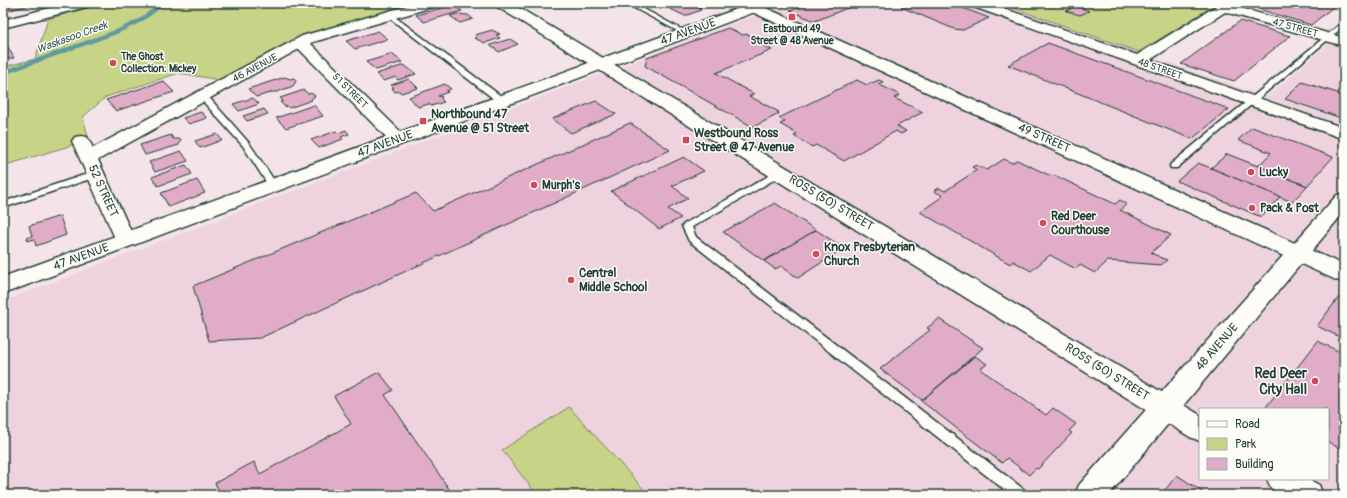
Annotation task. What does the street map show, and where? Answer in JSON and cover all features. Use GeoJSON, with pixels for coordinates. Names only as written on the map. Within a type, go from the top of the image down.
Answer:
{"type":"FeatureCollection","features":[{"type":"Feature","properties":{"kind":"main road","name":"ROSS (50) STREET"},"geometry":{"type":"LineString","coordinates":[[502,3],[1199,428]]}},
{"type":"Feature","properties":{"kind":"main road","name":"47 AVENUE"},"geometry":{"type":"LineString","coordinates":[[3,286],[685,33],[755,4]]}},
{"type":"Feature","properties":{"kind":"main road","name":"49 STREET"},"geometry":{"type":"LineString","coordinates":[[755,4],[1344,274]]}},
{"type":"Feature","properties":{"kind":"main road","name":"48 AVENUE"},"geometry":{"type":"LineString","coordinates":[[1090,495],[1344,199]]}},
{"type":"Feature","properties":{"kind":"main road"},"geometry":{"type":"LineString","coordinates":[[1284,480],[1308,495]]}},
{"type":"Feature","properties":{"kind":"street"},"geometry":{"type":"LineString","coordinates":[[3,24],[85,3]]}},
{"type":"Feature","properties":{"kind":"street","name":"46 AVENUE"},"geometry":{"type":"LineString","coordinates":[[87,163],[203,96],[320,34],[432,3]]}},
{"type":"Feature","properties":{"kind":"street","name":"48 STREET"},"geometry":{"type":"LineString","coordinates":[[976,3],[1344,134]]}},
{"type":"Feature","properties":{"kind":"street"},"geometry":{"type":"LineString","coordinates":[[1138,61],[1227,5]]}},
{"type":"Feature","properties":{"kind":"street","name":"47 STREET"},"geometry":{"type":"LineString","coordinates":[[1227,5],[1344,42]]}},
{"type":"Feature","properties":{"kind":"street","name":"51 STREET"},"geometry":{"type":"LineString","coordinates":[[301,43],[398,139]]}},
{"type":"Feature","properties":{"kind":"street","name":"52 STREET"},"geometry":{"type":"LineString","coordinates":[[87,163],[125,240]]}},
{"type":"Feature","properties":{"kind":"lane"},"geometry":{"type":"LineString","coordinates":[[628,3],[685,33]]}},
{"type":"Feature","properties":{"kind":"lane"},"geometry":{"type":"LineString","coordinates":[[389,15],[502,101]]}},
{"type":"Feature","properties":{"kind":"lane"},"geometry":{"type":"LineString","coordinates":[[1174,166],[1344,23]]}},
{"type":"Feature","properties":{"kind":"lane"},"geometry":{"type":"LineString","coordinates":[[203,96],[246,145],[272,186]]}},
{"type":"Feature","properties":{"kind":"lane"},"geometry":{"type":"LineString","coordinates":[[3,205],[87,163]]}},
{"type":"Feature","properties":{"kind":"lane"},"geometry":{"type":"LineString","coordinates":[[781,172],[687,226],[692,239],[1020,495]]}},
{"type":"Feature","properties":{"kind":"shaded area"},"geometry":{"type":"Polygon","coordinates":[[[788,3],[999,3],[1267,97],[1344,30],[1344,495],[3,495],[3,301],[788,3]]]}},
{"type":"Feature","properties":{"kind":"green space"},"geometry":{"type":"Polygon","coordinates":[[[105,3],[418,3],[306,34],[225,81],[179,73],[106,97],[83,117],[89,140],[3,166],[3,67],[35,59],[48,19],[105,3]]]}},
{"type":"Feature","properties":{"kind":"green space"},"geometry":{"type":"Polygon","coordinates":[[[999,3],[1218,3],[1139,52],[999,3]]]}},
{"type":"Feature","properties":{"kind":"green space"},"geometry":{"type":"Polygon","coordinates":[[[569,407],[649,495],[537,495],[502,450],[569,407]]]}},
{"type":"Feature","properties":{"kind":"building"},"geometry":{"type":"Polygon","coordinates":[[[3,3],[30,3],[31,5],[6,11],[3,3]]]}},
{"type":"Feature","properties":{"kind":"building"},"geometry":{"type":"Polygon","coordinates":[[[673,3],[704,3],[697,5],[701,7],[698,8],[701,10],[685,16],[664,6],[673,3]]]}},
{"type":"Feature","properties":{"kind":"building"},"geometry":{"type":"Polygon","coordinates":[[[810,3],[860,3],[815,21],[790,11],[810,3]]]}},
{"type":"Feature","properties":{"kind":"building"},"geometry":{"type":"Polygon","coordinates":[[[910,3],[950,3],[989,18],[963,30],[954,29],[901,7],[910,3]]]}},
{"type":"Feature","properties":{"kind":"building"},"geometry":{"type":"Polygon","coordinates":[[[1267,3],[1338,3],[1311,25],[1258,9],[1267,3]]]}},
{"type":"Feature","properties":{"kind":"building"},"geometry":{"type":"Polygon","coordinates":[[[453,5],[462,11],[424,22],[416,15],[453,5]]]}},
{"type":"Feature","properties":{"kind":"building"},"geometry":{"type":"Polygon","coordinates":[[[1075,6],[1089,11],[1080,15],[1066,11],[1075,6]]]}},
{"type":"Feature","properties":{"kind":"building"},"geometry":{"type":"Polygon","coordinates":[[[457,14],[468,15],[473,19],[460,23],[450,16],[457,14]]]}},
{"type":"Feature","properties":{"kind":"building"},"geometry":{"type":"Polygon","coordinates":[[[1240,21],[1290,36],[1234,81],[1181,64],[1240,21]]]}},
{"type":"Feature","properties":{"kind":"building"},"geometry":{"type":"Polygon","coordinates":[[[728,28],[743,35],[747,34],[766,43],[762,45],[772,50],[716,73],[754,94],[749,96],[779,112],[777,113],[779,114],[753,127],[645,66],[647,58],[728,28]]]}},
{"type":"Feature","properties":{"kind":"building"},"geometry":{"type":"Polygon","coordinates":[[[492,30],[500,34],[496,35],[500,38],[485,43],[474,38],[477,37],[475,35],[492,30]]]}},
{"type":"Feature","properties":{"kind":"building"},"geometry":{"type":"Polygon","coordinates":[[[378,31],[388,39],[355,49],[346,41],[378,31]]]}},
{"type":"Feature","properties":{"kind":"building"},"geometry":{"type":"Polygon","coordinates":[[[510,39],[518,44],[499,52],[490,45],[510,39]]]}},
{"type":"Feature","properties":{"kind":"building"},"geometry":{"type":"Polygon","coordinates":[[[5,42],[14,58],[3,60],[3,43],[5,42]]]}},
{"type":"Feature","properties":{"kind":"building"},"geometry":{"type":"Polygon","coordinates":[[[1048,43],[1229,109],[1192,139],[1008,65],[1048,43]]]}},
{"type":"Feature","properties":{"kind":"building"},"geometry":{"type":"Polygon","coordinates":[[[392,54],[402,62],[376,70],[366,62],[392,54]]]}},
{"type":"Feature","properties":{"kind":"building"},"geometry":{"type":"Polygon","coordinates":[[[404,65],[416,74],[398,80],[395,77],[384,81],[376,74],[404,65]]]}},
{"type":"Feature","properties":{"kind":"building"},"geometry":{"type":"Polygon","coordinates":[[[285,77],[290,79],[294,78],[296,81],[293,86],[256,97],[248,89],[285,77]]]}},
{"type":"Feature","properties":{"kind":"building"},"geometry":{"type":"Polygon","coordinates":[[[409,79],[418,88],[401,93],[399,91],[395,92],[392,88],[394,88],[391,85],[409,79]]]}},
{"type":"Feature","properties":{"kind":"building"},"geometry":{"type":"Polygon","coordinates":[[[857,80],[867,85],[879,80],[883,82],[878,84],[900,95],[894,98],[923,112],[897,126],[906,131],[901,134],[896,131],[844,161],[816,145],[812,147],[794,136],[797,134],[780,124],[785,122],[779,118],[857,80]]]}},
{"type":"Feature","properties":{"kind":"building"},"geometry":{"type":"Polygon","coordinates":[[[163,81],[174,92],[116,111],[106,100],[163,81]]]}},
{"type":"Feature","properties":{"kind":"building"},"geometry":{"type":"Polygon","coordinates":[[[1302,82],[1344,95],[1344,119],[1285,99],[1302,82]]]}},
{"type":"Feature","properties":{"kind":"building"},"geometry":{"type":"Polygon","coordinates":[[[445,84],[451,89],[446,91],[448,92],[438,96],[442,97],[441,99],[444,102],[431,106],[429,104],[418,107],[409,97],[445,84]]]}},
{"type":"Feature","properties":{"kind":"building"},"geometry":{"type":"Polygon","coordinates":[[[304,90],[308,94],[311,93],[315,96],[311,99],[312,100],[289,108],[287,106],[285,107],[280,102],[283,101],[280,98],[304,90]]]}},
{"type":"Feature","properties":{"kind":"building"},"geometry":{"type":"Polygon","coordinates":[[[253,98],[259,104],[239,111],[233,104],[253,98]]]}},
{"type":"Feature","properties":{"kind":"building"},"geometry":{"type":"Polygon","coordinates":[[[596,101],[616,114],[571,133],[552,119],[596,101]]]}},
{"type":"Feature","properties":{"kind":"building"},"geometry":{"type":"Polygon","coordinates":[[[314,105],[323,116],[286,128],[276,118],[314,105]]]}},
{"type":"Feature","properties":{"kind":"building"},"geometry":{"type":"Polygon","coordinates":[[[264,109],[268,114],[247,121],[243,116],[264,109]]]}},
{"type":"Feature","properties":{"kind":"building"},"geometry":{"type":"Polygon","coordinates":[[[201,112],[207,118],[189,124],[183,118],[201,112]]]}},
{"type":"Feature","properties":{"kind":"building"},"geometry":{"type":"Polygon","coordinates":[[[630,123],[670,150],[260,338],[209,341],[193,286],[416,193],[433,211],[630,123]]]}},
{"type":"Feature","properties":{"kind":"building"},"geometry":{"type":"Polygon","coordinates":[[[1252,127],[1333,157],[1307,186],[1258,166],[1271,153],[1238,140],[1252,127]]]}},
{"type":"Feature","properties":{"kind":"building"},"geometry":{"type":"Polygon","coordinates":[[[346,130],[349,134],[341,137],[343,139],[319,148],[311,140],[336,131],[338,133],[346,130]]]}},
{"type":"Feature","properties":{"kind":"building"},"geometry":{"type":"Polygon","coordinates":[[[217,134],[222,140],[200,148],[195,141],[217,134]]]}},
{"type":"Feature","properties":{"kind":"building"},"geometry":{"type":"Polygon","coordinates":[[[171,135],[173,139],[181,139],[179,145],[145,155],[140,145],[171,135]]]}},
{"type":"Feature","properties":{"kind":"building"},"geometry":{"type":"Polygon","coordinates":[[[181,151],[188,161],[155,172],[149,162],[181,151]]]}},
{"type":"Feature","properties":{"kind":"building"},"geometry":{"type":"Polygon","coordinates":[[[1227,154],[1307,186],[1292,202],[1211,168],[1227,154]]]}},
{"type":"Feature","properties":{"kind":"building"},"geometry":{"type":"Polygon","coordinates":[[[684,157],[704,171],[672,186],[688,198],[668,209],[681,218],[659,229],[611,191],[684,157]]]}},
{"type":"Feature","properties":{"kind":"building","name":"Red Deer Courthouse"},"geometry":{"type":"Polygon","coordinates":[[[1004,159],[1012,163],[1017,160],[1051,176],[1054,175],[1115,204],[1120,200],[1127,204],[1120,210],[1171,235],[1151,253],[1167,260],[1161,265],[1108,261],[1095,273],[1080,265],[1076,269],[1050,255],[1031,271],[1013,261],[1010,264],[920,212],[943,196],[934,191],[939,188],[945,191],[977,170],[972,167],[976,165],[987,170],[1004,159]]]}},
{"type":"Feature","properties":{"kind":"building"},"geometry":{"type":"Polygon","coordinates":[[[1198,163],[1280,197],[1261,217],[1177,181],[1198,163]]]}},
{"type":"Feature","properties":{"kind":"building"},"geometry":{"type":"Polygon","coordinates":[[[186,165],[192,174],[158,186],[152,177],[186,165]]]}},
{"type":"Feature","properties":{"kind":"building"},"geometry":{"type":"Polygon","coordinates":[[[197,180],[205,193],[169,207],[161,193],[197,180]]]}},
{"type":"Feature","properties":{"kind":"building"},"geometry":{"type":"Polygon","coordinates":[[[775,203],[816,230],[764,261],[723,232],[775,203]]]}},
{"type":"Feature","properties":{"kind":"building"},"geometry":{"type":"Polygon","coordinates":[[[60,216],[66,235],[36,246],[34,239],[28,241],[27,238],[32,236],[29,226],[60,216]]]}},
{"type":"Feature","properties":{"kind":"building"},"geometry":{"type":"Polygon","coordinates":[[[816,230],[844,248],[798,278],[781,266],[775,269],[764,261],[816,230]]]}},
{"type":"Feature","properties":{"kind":"building"},"geometry":{"type":"Polygon","coordinates":[[[3,241],[5,241],[7,254],[3,256],[3,241]]]}},
{"type":"Feature","properties":{"kind":"building"},"geometry":{"type":"Polygon","coordinates":[[[1339,297],[1344,299],[1344,339],[1317,326],[1339,297]]]}},
{"type":"Feature","properties":{"kind":"building"},"geometry":{"type":"Polygon","coordinates":[[[939,319],[983,348],[922,400],[880,369],[930,330],[927,328],[939,319]]]}},
{"type":"Feature","properties":{"kind":"building","name":"Red Deer City Hall"},"geometry":{"type":"Polygon","coordinates":[[[1318,341],[1344,354],[1344,451],[1329,443],[1329,408],[1266,407],[1318,341]]]}},
{"type":"Feature","properties":{"kind":"building"},"geometry":{"type":"Polygon","coordinates":[[[975,356],[987,364],[980,369],[1046,415],[1053,408],[1076,424],[1069,431],[1072,433],[1038,469],[1036,468],[1029,475],[1007,458],[1002,463],[921,401],[975,356]]]}},
{"type":"Feature","properties":{"kind":"building"},"geometry":{"type":"Polygon","coordinates":[[[379,372],[393,390],[385,395],[453,495],[221,495],[215,483],[254,462],[260,474],[351,424],[334,396],[379,372]]]}},
{"type":"Feature","properties":{"kind":"building"},"geometry":{"type":"Polygon","coordinates":[[[3,383],[8,412],[3,414],[3,383]]]}},
{"type":"Feature","properties":{"kind":"building"},"geometry":{"type":"Polygon","coordinates":[[[1177,475],[1207,495],[1161,495],[1177,475]]]}},
{"type":"Feature","properties":{"kind":"waterway","name":"Waskasoo Creek"},"geometry":{"type":"LineString","coordinates":[[3,73],[116,32],[139,21],[160,6],[167,3]]}},
{"type":"Feature","properties":{"kind":"place","name":"Eastbound 49 Street @ 48 Avenue"},"geometry":{"type":"Point","coordinates":[792,17]}},
{"type":"Feature","properties":{"kind":"place","name":"The Ghost Collection: Mickey"},"geometry":{"type":"Point","coordinates":[113,63]}},
{"type":"Feature","properties":{"kind":"place","name":"Northbound 47 Avenue @ 51 Street"},"geometry":{"type":"Point","coordinates":[423,121]}},
{"type":"Feature","properties":{"kind":"place","name":"Westbound Ross Street @ 47 Avenue"},"geometry":{"type":"Point","coordinates":[686,140]}},
{"type":"Feature","properties":{"kind":"place","name":"Lucky"},"geometry":{"type":"Point","coordinates":[1251,172]}},
{"type":"Feature","properties":{"kind":"place","name":"Murph's"},"geometry":{"type":"Point","coordinates":[534,185]}},
{"type":"Feature","properties":{"kind":"place","name":"Pack & Post"},"geometry":{"type":"Point","coordinates":[1252,208]}},
{"type":"Feature","properties":{"kind":"place","name":"Red Deer Courthouse"},"geometry":{"type":"Point","coordinates":[1043,223]}},
{"type":"Feature","properties":{"kind":"place","name":"Knox Presbyterian Church"},"geometry":{"type":"Point","coordinates":[816,254]}},
{"type":"Feature","properties":{"kind":"place","name":"Central Middle School"},"geometry":{"type":"Point","coordinates":[571,280]}},
{"type":"Feature","properties":{"kind":"place","name":"Red Deer City Hall"},"geometry":{"type":"Point","coordinates":[1315,381]}}]}
